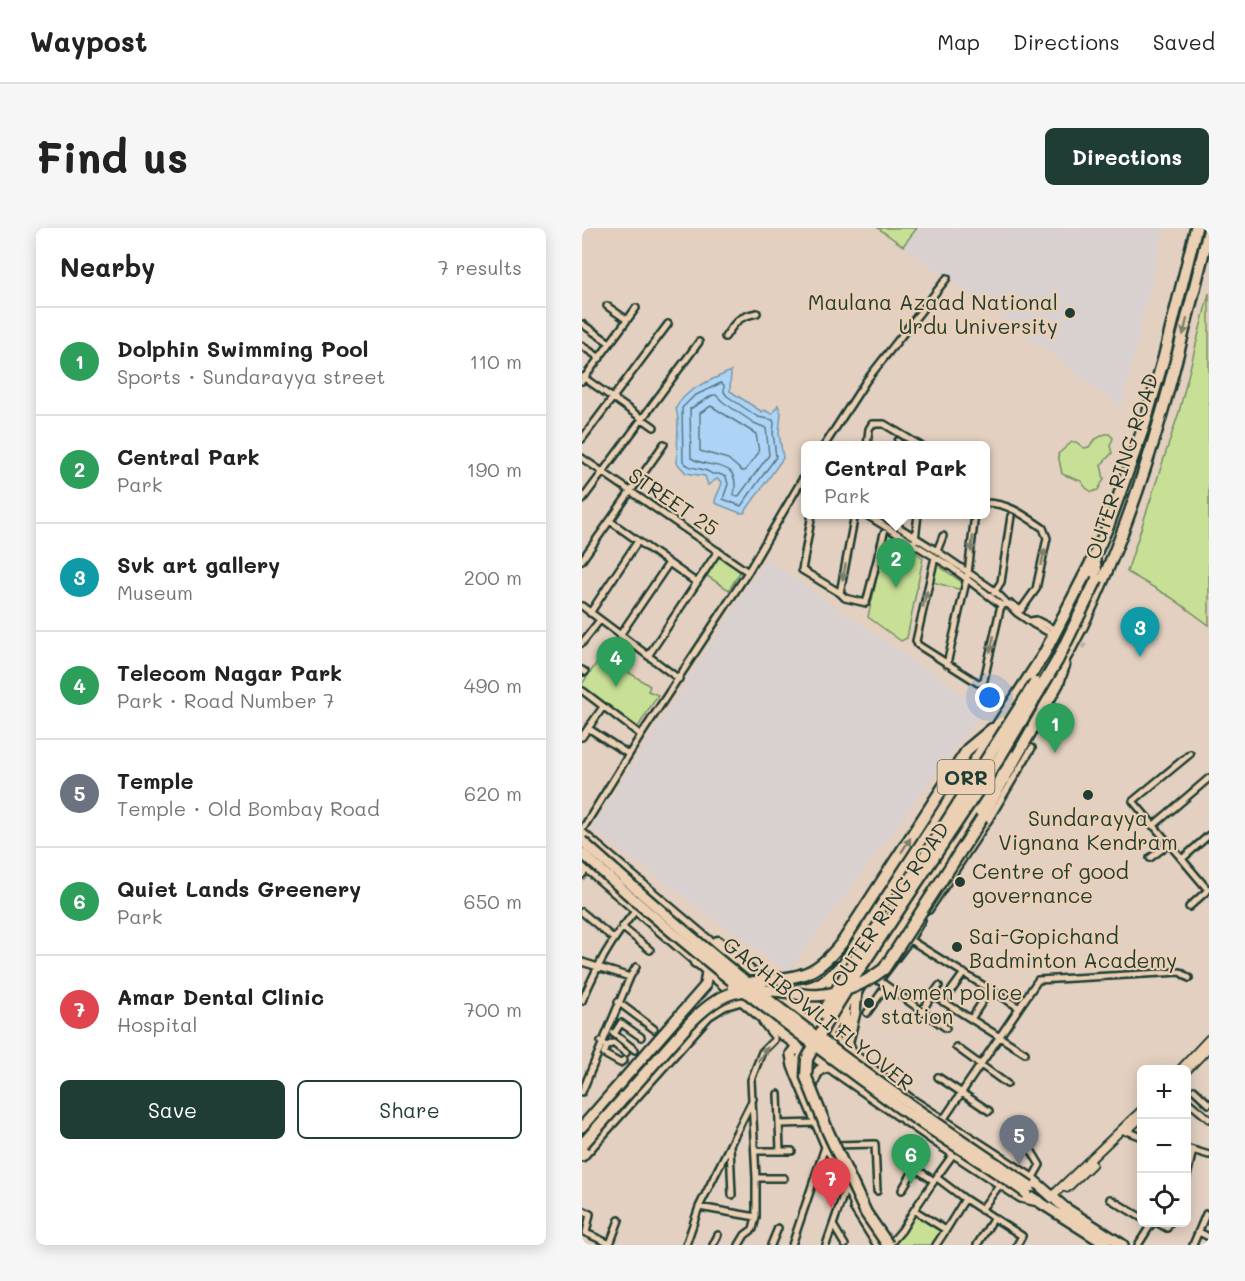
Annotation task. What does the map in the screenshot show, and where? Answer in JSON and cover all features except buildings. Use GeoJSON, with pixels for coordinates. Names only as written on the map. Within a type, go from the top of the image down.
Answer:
{"type":"FeatureCollection","features":[{"type":"Feature","properties":{"kind":"highway","name":"OUTER RING ROAD"},"geometry":{"type":"LineString","coordinates":[[811,1023],[825,1002],[850,954],[1044,654],[1096,552],[1108,526],[1144,426],[1164,357],[1196,228]]}},
{"type":"Feature","properties":{"kind":"highway","name":"OUTER RING ROAD"},"geometry":{"type":"LineString","coordinates":[[826,1035],[973,815],[1068,654],[1113,558],[1158,430],[1209,230]]}},
{"type":"Feature","properties":{"kind":"highway"},"geometry":{"type":"LineString","coordinates":[[1095,578],[1096,552]]}},
{"type":"Feature","properties":{"kind":"highway"},"geometry":{"type":"LineString","coordinates":[[887,1245],[866,1213],[828,1132],[806,1077],[807,1059],[855,976],[1000,757],[1057,661],[1095,578],[1113,558]]}},
{"type":"Feature","properties":{"kind":"highway"},"geometry":{"type":"LineString","coordinates":[[582,1145],[688,1025],[714,1001],[725,995],[758,989],[818,996],[846,991],[866,983],[884,969],[982,818],[1058,683],[1068,654]]}},
{"type":"Feature","properties":{"kind":"highway"},"geometry":{"type":"LineString","coordinates":[[582,1137],[704,999],[742,984],[794,977],[814,970],[830,959],[968,749],[1004,719]]}},
{"type":"Feature","properties":{"kind":"highway"},"geometry":{"type":"LineString","coordinates":[[696,962],[711,944],[718,942],[757,978],[776,987],[794,990],[814,987],[825,981],[850,954]]}},
{"type":"Feature","properties":{"kind":"highway"},"geometry":{"type":"LineString","coordinates":[[782,1002],[805,1008],[825,1002]]}},
{"type":"Feature","properties":{"kind":"highway"},"geometry":{"type":"LineString","coordinates":[[844,1005],[843,1024],[849,1049]]}},
{"type":"Feature","properties":{"kind":"highway"},"geometry":{"type":"LineString","coordinates":[[811,1023],[821,1026],[826,1035],[823,1048],[810,1054],[802,1051],[796,1045],[795,1034],[798,1029],[811,1023]]}},
{"type":"Feature","properties":{"kind":"main road"},"geometry":{"type":"LineString","coordinates":[[582,832],[711,944],[811,1023]]}},
{"type":"Feature","properties":{"kind":"main road","name":"GACHIBOWLI FLYOVER"},"geometry":{"type":"LineString","coordinates":[[582,842],[691,936],[798,1023],[910,1105],[1029,1186],[1038,1201]]}},
{"type":"Feature","properties":{"kind":"main road","name":"GACHIBOWLI FLYOVER"},"geometry":{"type":"LineString","coordinates":[[582,853],[686,943],[793,1028],[919,1122],[1029,1186],[1053,1195],[1123,1245]]}},
{"type":"Feature","properties":{"kind":"main road"},"geometry":{"type":"LineString","coordinates":[[584,869],[796,1045],[791,1054],[793,1066],[817,1123],[887,1245]]}},
{"type":"Feature","properties":{"kind":"main road"},"geometry":{"type":"LineString","coordinates":[[582,1127],[649,1047],[705,986],[707,971]]}},
{"type":"Feature","properties":{"kind":"main road"},"geometry":{"type":"LineString","coordinates":[[849,1049],[857,990]]}},
{"type":"Feature","properties":{"kind":"main road"},"geometry":{"type":"LineString","coordinates":[[582,1156],[708,1015],[724,1005],[741,1000]]}},
{"type":"Feature","properties":{"kind":"main road"},"geometry":{"type":"LineString","coordinates":[[826,1035],[849,1049],[883,1079],[943,1120],[1029,1186]]}},
{"type":"Feature","properties":{"kind":"main road"},"geometry":{"type":"LineString","coordinates":[[810,1054],[812,1086],[845,1190],[887,1245]]}},
{"type":"Feature","properties":{"kind":"main road"},"geometry":{"type":"LineString","coordinates":[[810,1054],[1021,1197],[1038,1201],[1107,1245]]}},
{"type":"Feature","properties":{"kind":"main road"},"geometry":{"type":"LineString","coordinates":[[812,1086],[817,1072],[821,1068],[828,1067]]}},
{"type":"Feature","properties":{"kind":"main road"},"geometry":{"type":"LineString","coordinates":[[872,1096],[883,1079]]}},
{"type":"Feature","properties":{"kind":"street"},"geometry":{"type":"LineString","coordinates":[[827,441],[866,381],[947,278]]}},
{"type":"Feature","properties":{"kind":"street"},"geometry":{"type":"LineString","coordinates":[[607,306],[627,320]]}},
{"type":"Feature","properties":{"kind":"street"},"geometry":{"type":"LineString","coordinates":[[636,308],[583,378],[654,428]]}},
{"type":"Feature","properties":{"kind":"street"},"geometry":{"type":"LineString","coordinates":[[725,337],[742,316],[757,313]]}},
{"type":"Feature","properties":{"kind":"street"},"geometry":{"type":"LineString","coordinates":[[582,324],[610,343]]}},
{"type":"Feature","properties":{"kind":"street"},"geometry":{"type":"LineString","coordinates":[[582,439],[668,324]]}},
{"type":"Feature","properties":{"kind":"street"},"geometry":{"type":"LineString","coordinates":[[582,500],[699,342]]}},
{"type":"Feature","properties":{"kind":"street"},"geometry":{"type":"LineString","coordinates":[[582,346],[600,358]]}},
{"type":"Feature","properties":{"kind":"street"},"geometry":{"type":"LineString","coordinates":[[868,441],[872,424],[884,424],[913,441]]}},
{"type":"Feature","properties":{"kind":"street"},"geometry":{"type":"LineString","coordinates":[[582,560],[664,444]]}},
{"type":"Feature","properties":{"kind":"street","name":"STREET 25"},"geometry":{"type":"LineString","coordinates":[[582,458],[748,572]]}},
{"type":"Feature","properties":{"kind":"street"},"geometry":{"type":"LineString","coordinates":[[582,832],[640,735],[748,572],[801,482]]}},
{"type":"Feature","properties":{"kind":"street"},"geometry":{"type":"LineString","coordinates":[[990,503],[1005,505],[1014,509],[1043,528],[1046,533],[1036,590],[1021,609],[1011,604],[1004,605]]}},
{"type":"Feature","properties":{"kind":"street"},"geometry":{"type":"LineString","coordinates":[[993,594],[1001,582],[1011,516]]}},
{"type":"Feature","properties":{"kind":"street"},"geometry":{"type":"LineString","coordinates":[[811,519],[802,570],[845,598],[863,603],[867,601],[884,533]]}},
{"type":"Feature","properties":{"kind":"street"},"geometry":{"type":"LineString","coordinates":[[840,593],[854,519]]}},
{"type":"Feature","properties":{"kind":"street"},"geometry":{"type":"LineString","coordinates":[[873,519],[936,554],[993,594],[1004,605],[1031,621]]}},
{"type":"Feature","properties":{"kind":"street"},"geometry":{"type":"LineString","coordinates":[[885,526],[887,519]]}},
{"type":"Feature","properties":{"kind":"street"},"geometry":{"type":"LineString","coordinates":[[889,519],[915,541]]}},
{"type":"Feature","properties":{"kind":"street"},"geometry":{"type":"LineString","coordinates":[[915,541],[917,519]]}},
{"type":"Feature","properties":{"kind":"street"},"geometry":{"type":"LineString","coordinates":[[946,664],[967,576],[974,519]]}},
{"type":"Feature","properties":{"kind":"street"},"geometry":{"type":"LineString","coordinates":[[610,521],[697,583]]}},
{"type":"Feature","properties":{"kind":"street"},"geometry":{"type":"LineString","coordinates":[[943,536],[936,554],[915,638],[918,645],[978,683],[982,682],[1004,605]]}},
{"type":"Feature","properties":{"kind":"street"},"geometry":{"type":"LineString","coordinates":[[590,613],[638,541]]}},
{"type":"Feature","properties":{"kind":"street"},"geometry":{"type":"LineString","coordinates":[[648,656],[718,551]]}},
{"type":"Feature","properties":{"kind":"street"},"geometry":{"type":"LineString","coordinates":[[620,635],[669,563]]}},
{"type":"Feature","properties":{"kind":"street"},"geometry":{"type":"LineString","coordinates":[[582,606],[679,679]]}},
{"type":"Feature","properties":{"kind":"street"},"geometry":{"type":"LineString","coordinates":[[582,643],[600,620]]}},
{"type":"Feature","properties":{"kind":"street"},"geometry":{"type":"LineString","coordinates":[[583,691],[640,735]]}},
{"type":"Feature","properties":{"kind":"street"},"geometry":{"type":"LineString","coordinates":[[582,738],[603,707]]}},
{"type":"Feature","properties":{"kind":"street"},"geometry":{"type":"LineString","coordinates":[[588,728],[628,754]]}},
{"type":"Feature","properties":{"kind":"street"},"geometry":{"type":"LineString","coordinates":[[880,981],[910,940],[1032,748]]}},
{"type":"Feature","properties":{"kind":"street"},"geometry":{"type":"LineString","coordinates":[[1189,907],[1208,890],[1133,801],[1190,754]]}},
{"type":"Feature","properties":{"kind":"street"},"geometry":{"type":"LineString","coordinates":[[1153,826],[1209,778]]}},
{"type":"Feature","properties":{"kind":"street"},"geometry":{"type":"LineString","coordinates":[[1182,859],[1209,835]]}},
{"type":"Feature","properties":{"kind":"street"},"geometry":{"type":"LineString","coordinates":[[1150,858],[1168,844]]}},
{"type":"Feature","properties":{"kind":"street"},"geometry":{"type":"LineString","coordinates":[[582,1001],[597,965],[613,938],[636,910]]}},
{"type":"Feature","properties":{"kind":"street"},"geometry":{"type":"LineString","coordinates":[[582,912],[613,938]]}},
{"type":"Feature","properties":{"kind":"street"},"geometry":{"type":"LineString","coordinates":[[622,927],[650,950]]}},
{"type":"Feature","properties":{"kind":"street"},"geometry":{"type":"LineString","coordinates":[[910,940],[1018,1007]]}},
{"type":"Feature","properties":{"kind":"street"},"geometry":{"type":"LineString","coordinates":[[582,962],[630,977]]}},
{"type":"Feature","properties":{"kind":"street"},"geometry":{"type":"LineString","coordinates":[[582,1092],[585,1076],[636,967]]}},
{"type":"Feature","properties":{"kind":"street"},"geometry":{"type":"LineString","coordinates":[[943,1120],[1038,980],[1180,972],[1189,978]]}},
{"type":"Feature","properties":{"kind":"street"},"geometry":{"type":"LineString","coordinates":[[943,1002],[964,973]]}},
{"type":"Feature","properties":{"kind":"street"},"geometry":{"type":"LineString","coordinates":[[867,975],[880,981],[945,1028]]}},
{"type":"Feature","properties":{"kind":"street"},"geometry":{"type":"LineString","coordinates":[[867,1013],[886,986]]}},
{"type":"Feature","properties":{"kind":"street"},"geometry":{"type":"LineString","coordinates":[[925,1006],[939,986]]}},
{"type":"Feature","properties":{"kind":"street"},"geometry":{"type":"LineString","coordinates":[[933,995],[1025,1053]]}},
{"type":"Feature","properties":{"kind":"street"},"geometry":{"type":"LineString","coordinates":[[971,1019],[986,996]]}},
{"type":"Feature","properties":{"kind":"street"},"geometry":{"type":"LineString","coordinates":[[618,1002],[654,1029]]}},
{"type":"Feature","properties":{"kind":"street"},"geometry":{"type":"LineString","coordinates":[[740,1245],[745,1235],[753,1229],[756,1216],[751,1080],[754,1067],[762,1052],[774,1040],[761,1022],[760,1015]]}},
{"type":"Feature","properties":{"kind":"street"},"geometry":{"type":"LineString","coordinates":[[614,1034],[621,1023],[641,1037]]}},
{"type":"Feature","properties":{"kind":"street"},"geometry":{"type":"LineString","coordinates":[[606,1029],[635,1050]]}},
{"type":"Feature","properties":{"kind":"street"},"geometry":{"type":"LineString","coordinates":[[1185,1065],[1209,1039]]}},
{"type":"Feature","properties":{"kind":"street"},"geometry":{"type":"LineString","coordinates":[[601,1042],[607,1046]]}},
{"type":"Feature","properties":{"kind":"street"},"geometry":{"type":"LineString","coordinates":[[624,1060],[620,1063],[604,1054],[607,1046],[613,1043],[626,1053]]}},
{"type":"Feature","properties":{"kind":"street"},"geometry":{"type":"LineString","coordinates":[[956,1047],[1007,1084]]}},
{"type":"Feature","properties":{"kind":"street"},"geometry":{"type":"LineString","coordinates":[[1191,1066],[1209,1047]]}},
{"type":"Feature","properties":{"kind":"street"},"geometry":{"type":"LineString","coordinates":[[938,1077],[989,1111]]}},
{"type":"Feature","properties":{"kind":"street"},"geometry":{"type":"LineString","coordinates":[[1194,1090],[1209,1104]]}},
{"type":"Feature","properties":{"kind":"street"},"geometry":{"type":"LineString","coordinates":[[778,1094],[780,1151]]}},
{"type":"Feature","properties":{"kind":"street"},"geometry":{"type":"LineString","coordinates":[[686,1245],[699,1208],[753,1099]]}},
{"type":"Feature","properties":{"kind":"street"},"geometry":{"type":"LineString","coordinates":[[1191,1104],[1209,1119]]}},
{"type":"Feature","properties":{"kind":"street"},"geometry":{"type":"LineString","coordinates":[[1053,1195],[1137,1116]]}},
{"type":"Feature","properties":{"kind":"street"},"geometry":{"type":"LineString","coordinates":[[1124,1130],[1139,1119]]}},
{"type":"Feature","properties":{"kind":"street"},"geometry":{"type":"LineString","coordinates":[[779,1124],[817,1123]]}},
{"type":"Feature","properties":{"kind":"street"},"geometry":{"type":"LineString","coordinates":[[1124,1130],[1137,1135]]}},
{"type":"Feature","properties":{"kind":"street"},"geometry":{"type":"LineString","coordinates":[[730,1144],[732,1195]]}},
{"type":"Feature","properties":{"kind":"street"},"geometry":{"type":"LineString","coordinates":[[792,1245],[830,1144],[875,1144],[877,1191]]}},
{"type":"Feature","properties":{"kind":"street"},"geometry":{"type":"LineString","coordinates":[[1028,1145],[1040,1165],[1029,1186]]}},
{"type":"Feature","properties":{"kind":"street"},"geometry":{"type":"LineString","coordinates":[[1191,1149],[1209,1155]]}},
{"type":"Feature","properties":{"kind":"street"},"geometry":{"type":"LineString","coordinates":[[755,1152],[792,1150]]}},
{"type":"Feature","properties":{"kind":"street"},"geometry":{"type":"LineString","coordinates":[[887,1245],[954,1153]]}},
{"type":"Feature","properties":{"kind":"street"},"geometry":{"type":"LineString","coordinates":[[902,1190],[915,1168],[1020,1234],[1022,1236],[1017,1245]]}},
{"type":"Feature","properties":{"kind":"street"},"geometry":{"type":"LineString","coordinates":[[756,1178],[784,1178]]}},
{"type":"Feature","properties":{"kind":"street"},"geometry":{"type":"LineString","coordinates":[[981,1210],[1000,1183]]}},
{"type":"Feature","properties":{"kind":"street"},"geometry":{"type":"LineString","coordinates":[[826,1245],[845,1190]]}},
{"type":"Feature","properties":{"kind":"street"},"geometry":{"type":"LineString","coordinates":[[936,1245],[965,1198]]}},
{"type":"Feature","properties":{"kind":"street"},"geometry":{"type":"LineString","coordinates":[[1110,1199],[1137,1215]]}},
{"type":"Feature","properties":{"kind":"street"},"geometry":{"type":"LineString","coordinates":[[699,1208],[756,1216]]}},
{"type":"Feature","properties":{"kind":"street"},"geometry":{"type":"LineString","coordinates":[[582,1210],[590,1214],[586,1233],[611,1244],[619,1220]]}},
{"type":"Feature","properties":{"kind":"street"},"geometry":{"type":"LineString","coordinates":[[914,1210],[946,1230]]}},
{"type":"Feature","properties":{"kind":"street"},"geometry":{"type":"LineString","coordinates":[[1193,1245],[1206,1214]]}},
{"type":"Feature","properties":{"kind":"street"},"geometry":{"type":"LineString","coordinates":[[977,1245],[994,1218]]}},
{"type":"Feature","properties":{"kind":"street"},"geometry":{"type":"LineString","coordinates":[[832,1225],[845,1245]]}},
{"type":"Feature","properties":{"kind":"street"},"geometry":{"type":"LineString","coordinates":[[1138,1245],[1149,1227]]}},
{"type":"Feature","properties":{"kind":"street"},"geometry":{"type":"LineString","coordinates":[[774,1244],[778,1228]]}},
{"type":"Feature","properties":{"kind":"street"},"geometry":{"type":"LineString","coordinates":[[1199,1232],[1209,1237]]}},
{"type":"Feature","properties":{"kind":"street"},"geometry":{"type":"LineString","coordinates":[[713,1245],[718,1235]]}},
{"type":"Feature","properties":{"kind":"shaded area","name":"Maulana Azaad National Urdu University"},"geometry":{"type":"Polygon","coordinates":[[[878,228],[1165,228],[1121,408],[1043,348],[878,228]]]}},
{"type":"Feature","properties":{"kind":"shaded area"},"geometry":{"type":"Polygon","coordinates":[[[766,559],[984,709],[788,972],[591,829],[766,559]]]}},
{"type":"Feature","properties":{"kind":"green space"},"geometry":{"type":"Polygon","coordinates":[[[878,228],[917,228],[903,246],[878,228]]]}},
{"type":"Feature","properties":{"kind":"green space"},"geometry":{"type":"Polygon","coordinates":[[[1209,293],[1209,625],[1172,598],[1127,572],[1179,412],[1209,293]]]}},
{"type":"Feature","properties":{"kind":"green space"},"geometry":{"type":"Polygon","coordinates":[[[1105,434],[1113,438],[1110,446],[1112,453],[1101,465],[1104,479],[1098,490],[1092,492],[1081,481],[1062,474],[1058,454],[1072,442],[1084,448],[1089,447],[1094,440],[1105,434]]]}},
{"type":"Feature","properties":{"kind":"green space"},"geometry":{"type":"Polygon","coordinates":[[[887,533],[923,558],[907,638],[901,641],[868,617],[887,533]]]}},
{"type":"Feature","properties":{"kind":"green space"},"geometry":{"type":"Polygon","coordinates":[[[720,555],[742,569],[729,590],[707,576],[720,555]]]}},
{"type":"Feature","properties":{"kind":"green space"},"geometry":{"type":"Polygon","coordinates":[[[937,565],[966,585],[965,591],[933,582],[937,565]]]}},
{"type":"Feature","properties":{"kind":"green space"},"geometry":{"type":"Polygon","coordinates":[[[608,647],[626,659],[622,668],[650,686],[648,691],[658,695],[638,727],[582,687],[608,647]]]}},
{"type":"Feature","properties":{"kind":"green space"},"geometry":{"type":"Polygon","coordinates":[[[915,1213],[943,1231],[934,1245],[895,1245],[894,1243],[915,1213]]]}},
{"type":"Feature","properties":{"kind":"water"},"geometry":{"type":"Polygon","coordinates":[[[731,371],[730,391],[762,412],[764,410],[772,414],[778,405],[781,413],[779,433],[783,458],[744,513],[715,503],[722,482],[717,479],[708,485],[705,476],[686,473],[677,463],[678,418],[676,408],[680,401],[708,381],[731,371]]]}},
{"type":"Feature","properties":{"kind":"tunnel"},"geometry":{"type":"LineString","coordinates":[[1055,632],[1086,647]]}},
{"type":"Feature","properties":{"kind":"place","name":"Maulana Azaad National Urdu University"},"geometry":{"type":"Point","coordinates":[1070,313]}},
{"type":"Feature","properties":{"kind":"place","name":"Central Park"},"geometry":{"type":"Point","coordinates":[896,588]}},
{"type":"Feature","properties":{"kind":"place","name":"Svk art gallery"},"geometry":{"type":"Point","coordinates":[1140,657]}},
{"type":"Feature","properties":{"kind":"place","name":"Telecom Nagar Park"},"geometry":{"type":"Point","coordinates":[616,687]}},
{"type":"Feature","properties":{"kind":"place","name":"Dolphin Swimming Pool"},"geometry":{"type":"Point","coordinates":[1055,753]}},
{"type":"Feature","properties":{"kind":"place","name":"Sundarayya Vignana Kendram"},"geometry":{"type":"Point","coordinates":[1088,795]}},
{"type":"Feature","properties":{"kind":"place","name":"Centre of good governance"},"geometry":{"type":"Point","coordinates":[960,882]}},
{"type":"Feature","properties":{"kind":"place","name":"Sai-Gopichand Badminton Academy"},"geometry":{"type":"Point","coordinates":[957,947]}},
{"type":"Feature","properties":{"kind":"place","name":"Women police station"},"geometry":{"type":"Point","coordinates":[869,1003]}},
{"type":"Feature","properties":{"kind":"place","name":"Temple"},"geometry":{"type":"Point","coordinates":[1019,1165]}},
{"type":"Feature","properties":{"kind":"place","name":"Quiet Lands Greenery"},"geometry":{"type":"Point","coordinates":[911,1184]}},
{"type":"Feature","properties":{"kind":"place","name":"Amar Dental Clinic"},"geometry":{"type":"Point","coordinates":[831,1208]}}]}
